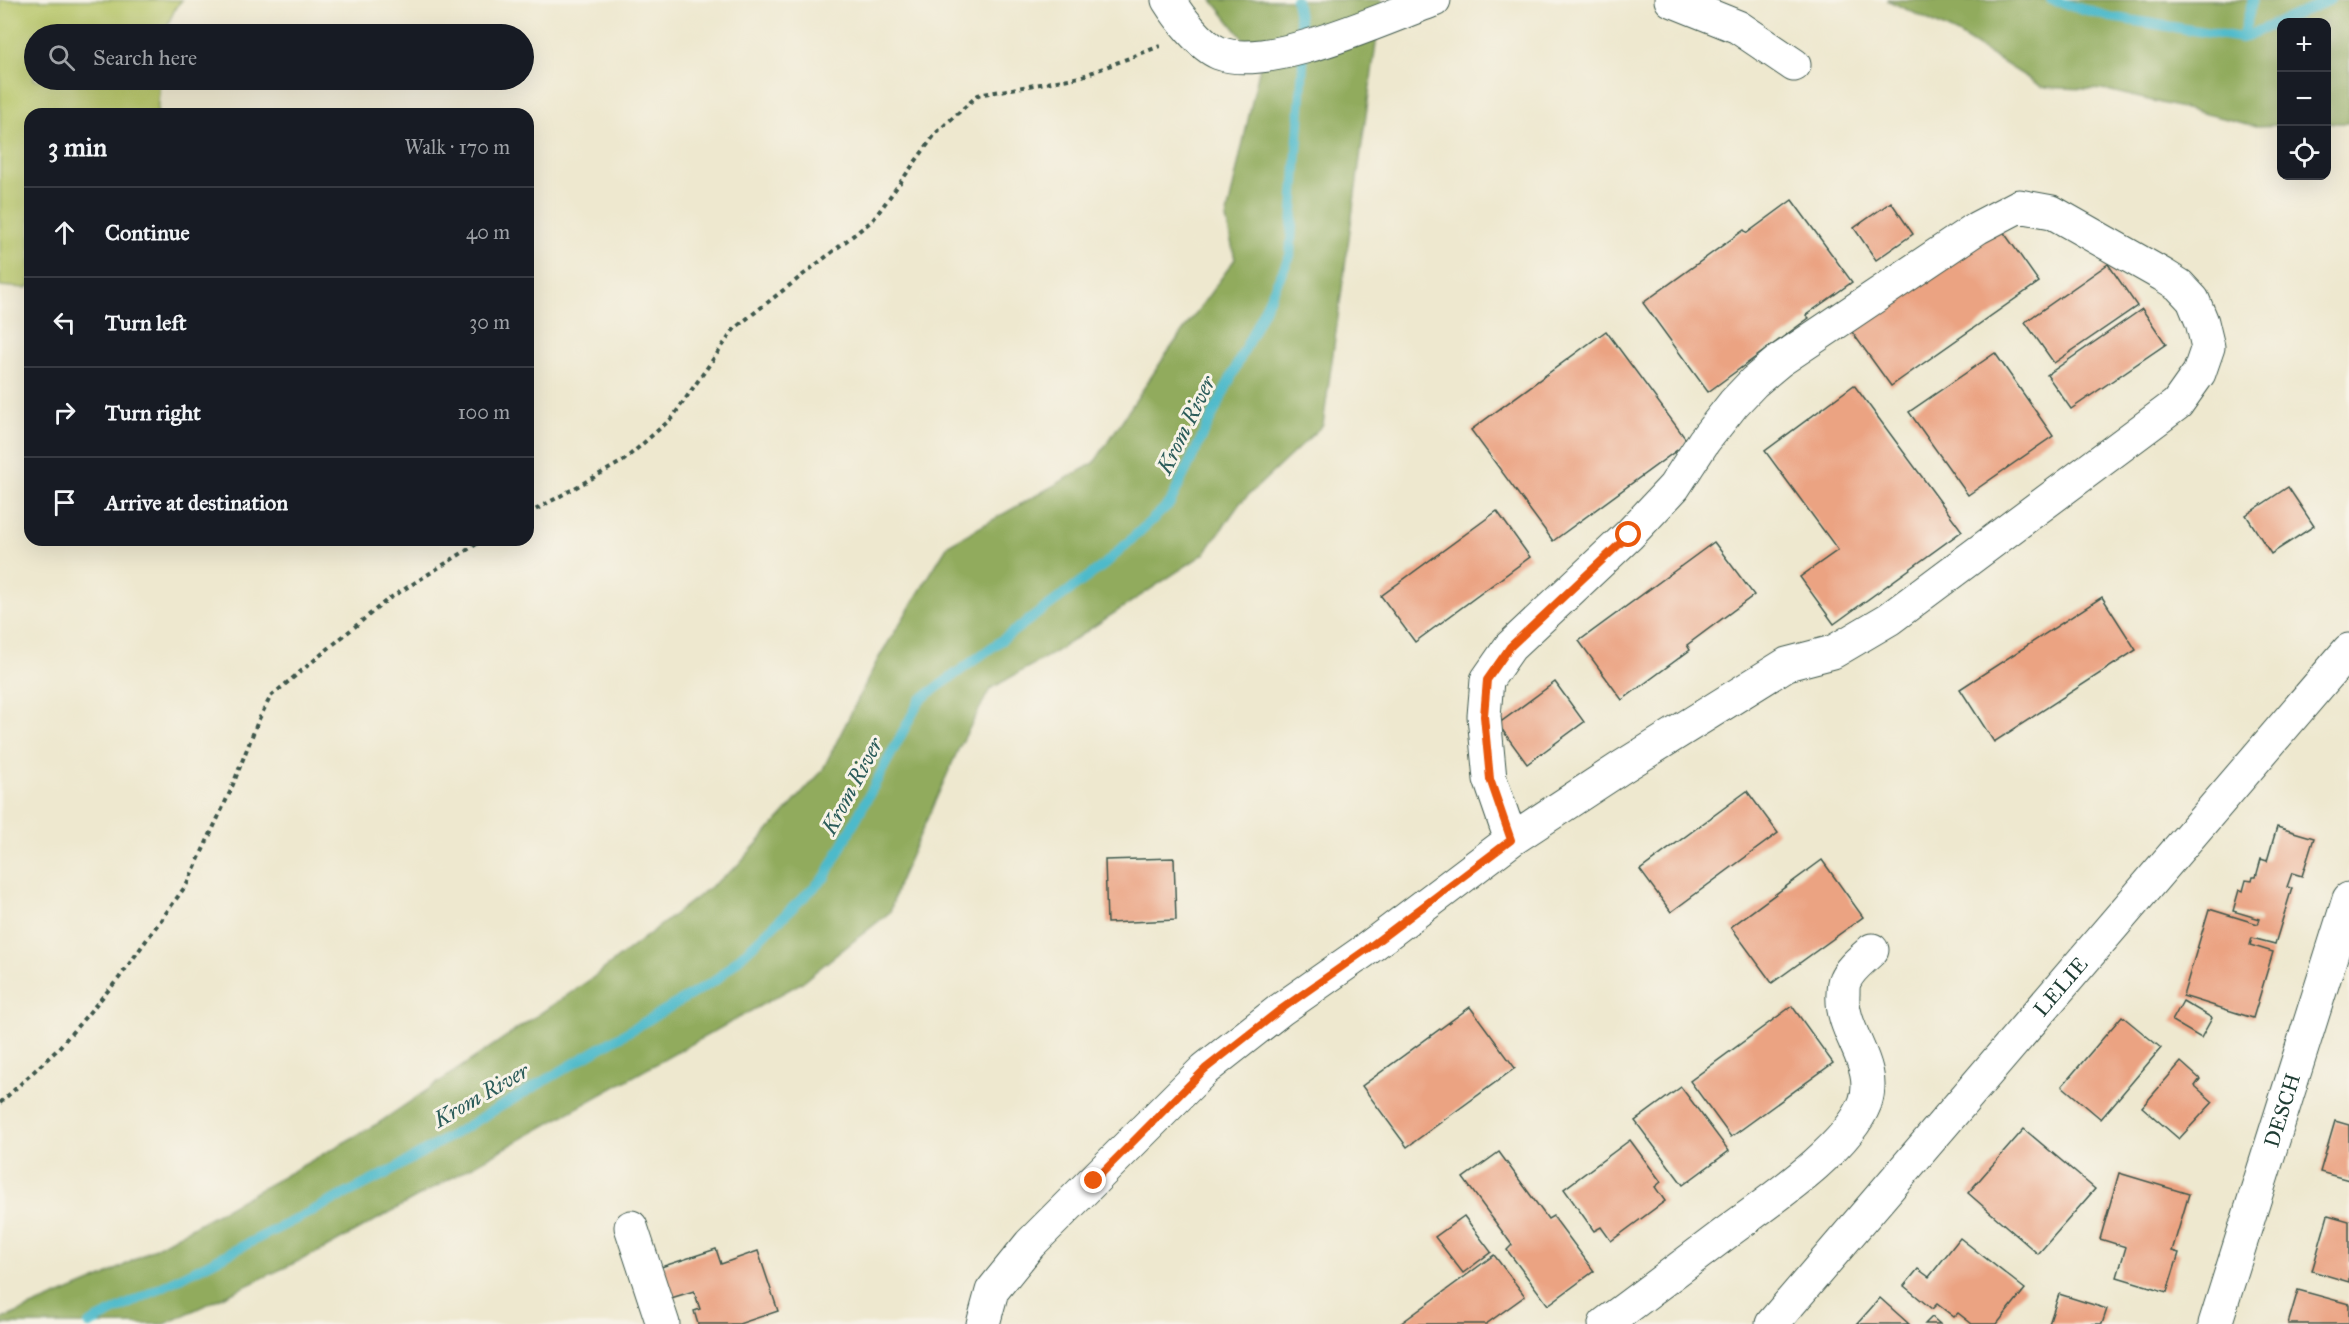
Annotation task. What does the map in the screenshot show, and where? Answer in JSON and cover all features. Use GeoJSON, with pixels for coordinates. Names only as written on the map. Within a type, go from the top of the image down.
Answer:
{"type":"FeatureCollection","features":[{"type":"Feature","properties":{"kind":"street"},"geometry":{"type":"LineString","coordinates":[[1168,0],[1191,31],[1218,53],[1246,57],[1304,48],[1434,0]]}},
{"type":"Feature","properties":{"kind":"street"},"geometry":{"type":"LineString","coordinates":[[1671,0],[1738,27],[1794,65]]}},
{"type":"Feature","properties":{"kind":"street"},"geometry":{"type":"LineString","coordinates":[[983,1324],[992,1291],[1030,1244],[1205,1069],[1280,1010],[1367,949],[1511,840],[1622,767],[1787,664],[1833,652],[1889,619],[2177,404],[2199,373],[2208,346],[2193,300],[2179,285],[2163,275],[2052,212],[2019,207],[1977,228],[1779,361],[1734,403],[1704,441],[1674,487],[1629,535],[1510,647],[1487,680],[1484,716],[1490,779],[1511,840]]}},
{"type":"Feature","properties":{"kind":"street","name":"LELIE"},"geometry":{"type":"LineString","coordinates":[[1772,1324],[2346,658]]}},
{"type":"Feature","properties":{"kind":"street","name":"DESCH"},"geometry":{"type":"LineString","coordinates":[[2215,1324],[2349,899]]}},
{"type":"Feature","properties":{"kind":"street"},"geometry":{"type":"LineString","coordinates":[[1605,1324],[1794,1182],[1846,1135],[1865,1102],[1868,1080],[1866,1066],[1847,1024],[1842,1006],[1844,981],[1872,950]]}},
{"type":"Feature","properties":{"kind":"street"},"geometry":{"type":"LineString","coordinates":[[631,1227],[663,1324]]}},
{"type":"Feature","properties":{"kind":"path"},"geometry":{"type":"LineString","coordinates":[[534,511],[623,461],[672,418],[735,328],[873,220],[936,134],[978,95],[1080,77],[1142,54],[1191,31]]}},
{"type":"Feature","properties":{"kind":"path"},"geometry":{"type":"LineString","coordinates":[[0,1103],[56,1051],[118,978],[187,884],[271,696],[387,600],[473,546]]}},
{"type":"Feature","properties":{"kind":"green space"},"geometry":{"type":"Polygon","coordinates":[[[0,0],[182,0],[168,24],[24,24],[24,90],[159,90],[158,108],[24,108],[24,288],[0,286],[0,0]]]}},
{"type":"Feature","properties":{"kind":"green space"},"geometry":{"type":"Polygon","coordinates":[[[1212,0],[1382,0],[1323,425],[1240,503],[1204,554],[1055,652],[990,689],[958,750],[898,884],[890,912],[801,983],[324,1249],[165,1324],[0,1324],[0,1320],[105,1276],[377,1124],[591,979],[736,867],[822,771],[878,659],[948,545],[1094,463],[1165,356],[1235,259],[1226,219],[1261,61],[1212,0]]]}},
{"type":"Feature","properties":{"kind":"green space"},"geometry":{"type":"Polygon","coordinates":[[[1887,0],[2349,0],[2349,123],[2331,123],[2331,18],[2277,18],[2277,125],[2256,126],[2107,90],[2042,87],[1958,34],[1887,0]]]}},
{"type":"Feature","properties":{"kind":"building"},"geometry":{"type":"Polygon","coordinates":[[[1792,200],[1852,282],[1806,315],[1809,318],[1708,392],[1643,303],[1744,230],[1747,233],[1792,200]]]}},
{"type":"Feature","properties":{"kind":"building"},"geometry":{"type":"Polygon","coordinates":[[[1891,202],[1913,234],[1876,260],[1854,228],[1891,202]]]}},
{"type":"Feature","properties":{"kind":"building"},"geometry":{"type":"Polygon","coordinates":[[[2000,227],[2039,282],[1891,386],[1852,332],[2000,227]]]}},
{"type":"Feature","properties":{"kind":"building"},"geometry":{"type":"Polygon","coordinates":[[[2108,264],[2137,306],[2054,363],[2025,322],[2108,264]]]}},
{"type":"Feature","properties":{"kind":"building"},"geometry":{"type":"Polygon","coordinates":[[[2142,309],[2166,344],[2071,409],[2047,375],[2142,309]]]}},
{"type":"Feature","properties":{"kind":"building"},"geometry":{"type":"Polygon","coordinates":[[[1606,331],[1688,442],[1553,541],[1471,430],[1606,331]]]}},
{"type":"Feature","properties":{"kind":"building"},"geometry":{"type":"Polygon","coordinates":[[[1995,353],[2053,436],[1968,495],[1909,412],[1995,353]]]}},
{"type":"Feature","properties":{"kind":"building"},"geometry":{"type":"Polygon","coordinates":[[[1854,385],[1962,531],[1834,624],[1800,577],[1838,550],[1765,451],[1854,385]]]}},
{"type":"Feature","properties":{"kind":"building"},"geometry":{"type":"Polygon","coordinates":[[[2288,487],[2314,526],[2271,554],[2246,515],[2288,487]]]}},
{"type":"Feature","properties":{"kind":"building"},"geometry":{"type":"Polygon","coordinates":[[[1497,511],[1530,557],[1415,642],[1381,596],[1497,511]]]}},
{"type":"Feature","properties":{"kind":"building"},"geometry":{"type":"Polygon","coordinates":[[[1714,542],[1754,595],[1687,645],[1690,650],[1622,700],[1579,641],[1714,542]]]}},
{"type":"Feature","properties":{"kind":"building"},"geometry":{"type":"Polygon","coordinates":[[[2102,597],[2136,650],[1994,742],[1960,689],[2102,597]]]}},
{"type":"Feature","properties":{"kind":"building"},"geometry":{"type":"Polygon","coordinates":[[[1555,682],[1584,722],[1527,764],[1498,724],[1555,682]]]}},
{"type":"Feature","properties":{"kind":"building"},"geometry":{"type":"Polygon","coordinates":[[[1747,791],[1778,833],[1671,912],[1640,870],[1747,791]]]}},
{"type":"Feature","properties":{"kind":"building"},"geometry":{"type":"Polygon","coordinates":[[[2277,827],[2314,838],[2302,876],[2292,873],[2287,887],[2292,888],[2275,944],[2252,938],[2250,945],[2273,952],[2253,1018],[2183,996],[2209,909],[2258,924],[2260,919],[2233,911],[2239,890],[2243,891],[2246,880],[2252,881],[2253,877],[2256,877],[2261,859],[2267,861],[2277,827]]]}},
{"type":"Feature","properties":{"kind":"building"},"geometry":{"type":"Polygon","coordinates":[[[1174,858],[1176,920],[1107,923],[1105,860],[1174,858]]]}},
{"type":"Feature","properties":{"kind":"building"},"geometry":{"type":"Polygon","coordinates":[[[1822,860],[1863,917],[1772,983],[1731,927],[1822,860]]]}},
{"type":"Feature","properties":{"kind":"building"},"geometry":{"type":"Polygon","coordinates":[[[2183,1001],[2212,1018],[2201,1038],[2172,1021],[2183,1001]]]}},
{"type":"Feature","properties":{"kind":"building"},"geometry":{"type":"Polygon","coordinates":[[[1792,1006],[1833,1063],[1731,1137],[1690,1081],[1792,1006]]]}},
{"type":"Feature","properties":{"kind":"building"},"geometry":{"type":"Polygon","coordinates":[[[1470,1007],[1515,1068],[1407,1147],[1362,1086],[1470,1007]]]}},
{"type":"Feature","properties":{"kind":"building"},"geometry":{"type":"Polygon","coordinates":[[[2122,1016],[2161,1048],[2101,1119],[2062,1086],[2122,1016]]]}},
{"type":"Feature","properties":{"kind":"building"},"geometry":{"type":"Polygon","coordinates":[[[2181,1062],[2200,1079],[2195,1086],[2213,1102],[2179,1139],[2142,1107],[2181,1062]]]}},
{"type":"Feature","properties":{"kind":"building"},"geometry":{"type":"Polygon","coordinates":[[[1681,1087],[1729,1151],[1683,1185],[1635,1121],[1681,1087]]]}},
{"type":"Feature","properties":{"kind":"building"},"geometry":{"type":"Polygon","coordinates":[[[2335,1121],[2349,1125],[2349,1180],[2320,1172],[2335,1121]]]}},
{"type":"Feature","properties":{"kind":"building"},"geometry":{"type":"Polygon","coordinates":[[[2024,1129],[2095,1189],[2038,1254],[1968,1193],[2024,1129]]]}},
{"type":"Feature","properties":{"kind":"building"},"geometry":{"type":"Polygon","coordinates":[[[1630,1140],[1661,1182],[1655,1187],[1665,1201],[1611,1241],[1601,1227],[1594,1231],[1564,1189],[1630,1140]]]}},
{"type":"Feature","properties":{"kind":"building"},"geometry":{"type":"Polygon","coordinates":[[[1499,1152],[1548,1219],[1553,1216],[1594,1271],[1548,1305],[1507,1250],[1512,1245],[1463,1178],[1499,1152]]]}},
{"type":"Feature","properties":{"kind":"building"},"geometry":{"type":"Polygon","coordinates":[[[2119,1173],[2189,1194],[2172,1251],[2179,1253],[2167,1292],[2117,1277],[2126,1247],[2100,1239],[2119,1173]]]}},
{"type":"Feature","properties":{"kind":"building"},"geometry":{"type":"Polygon","coordinates":[[[2328,1215],[2349,1221],[2349,1282],[2312,1271],[2328,1215]]]}},
{"type":"Feature","properties":{"kind":"building"},"geometry":{"type":"Polygon","coordinates":[[[1464,1216],[1491,1252],[1463,1273],[1435,1237],[1464,1216]]]}},
{"type":"Feature","properties":{"kind":"building"},"geometry":{"type":"Polygon","coordinates":[[[1960,1238],[2025,1289],[1997,1324],[1972,1324],[1958,1313],[1954,1317],[1937,1304],[1932,1309],[1904,1286],[1918,1269],[1929,1277],[1960,1238]]]}},
{"type":"Feature","properties":{"kind":"building"},"geometry":{"type":"Polygon","coordinates":[[[716,1249],[721,1264],[758,1251],[778,1311],[739,1324],[698,1324],[694,1311],[700,1309],[694,1291],[671,1298],[661,1267],[716,1249]]]}},
{"type":"Feature","properties":{"kind":"building"},"geometry":{"type":"Polygon","coordinates":[[[1494,1255],[1525,1296],[1486,1324],[1400,1324],[1494,1255]]]}},
{"type":"Feature","properties":{"kind":"building"},"geometry":{"type":"Polygon","coordinates":[[[2298,1290],[2349,1304],[2349,1324],[2288,1324],[2298,1290]]]}},
{"type":"Feature","properties":{"kind":"building"},"geometry":{"type":"Polygon","coordinates":[[[2059,1294],[2107,1309],[2102,1324],[2049,1324],[2059,1294]]]}},
{"type":"Feature","properties":{"kind":"building"},"geometry":{"type":"Polygon","coordinates":[[[1880,1298],[1909,1324],[1857,1324],[1880,1298]]]}},
{"type":"Feature","properties":{"kind":"building"},"geometry":{"type":"Polygon","coordinates":[[[1932,1317],[1940,1324],[1925,1324],[1932,1317]]]}},
{"type":"Feature","properties":{"kind":"waterway","name":"Krom River"},"geometry":{"type":"LineString","coordinates":[[89,1324],[389,1172],[716,980],[825,877],[920,700],[1104,565],[1170,503],[1290,256],[1304,49],[1296,0]]}},
{"type":"Feature","properties":{"kind":"waterway","name":"Krom River"},"geometry":{"type":"LineString","coordinates":[[2051,0],[2110,17],[2242,38],[2330,0]]}},
{"type":"Feature","properties":{"kind":"waterway","name":"Krom River"},"geometry":{"type":"LineString","coordinates":[[2242,38],[2253,0]]}},
{"type":"Feature","properties":{"kind":"route"},"geometry":{"type":"LineString","coordinates":[[1094,1181],[1205,1069],[1280,1010],[1367,949],[1511,840],[1490,779],[1484,716],[1487,680],[1510,647],[1629,535]]}}]}
